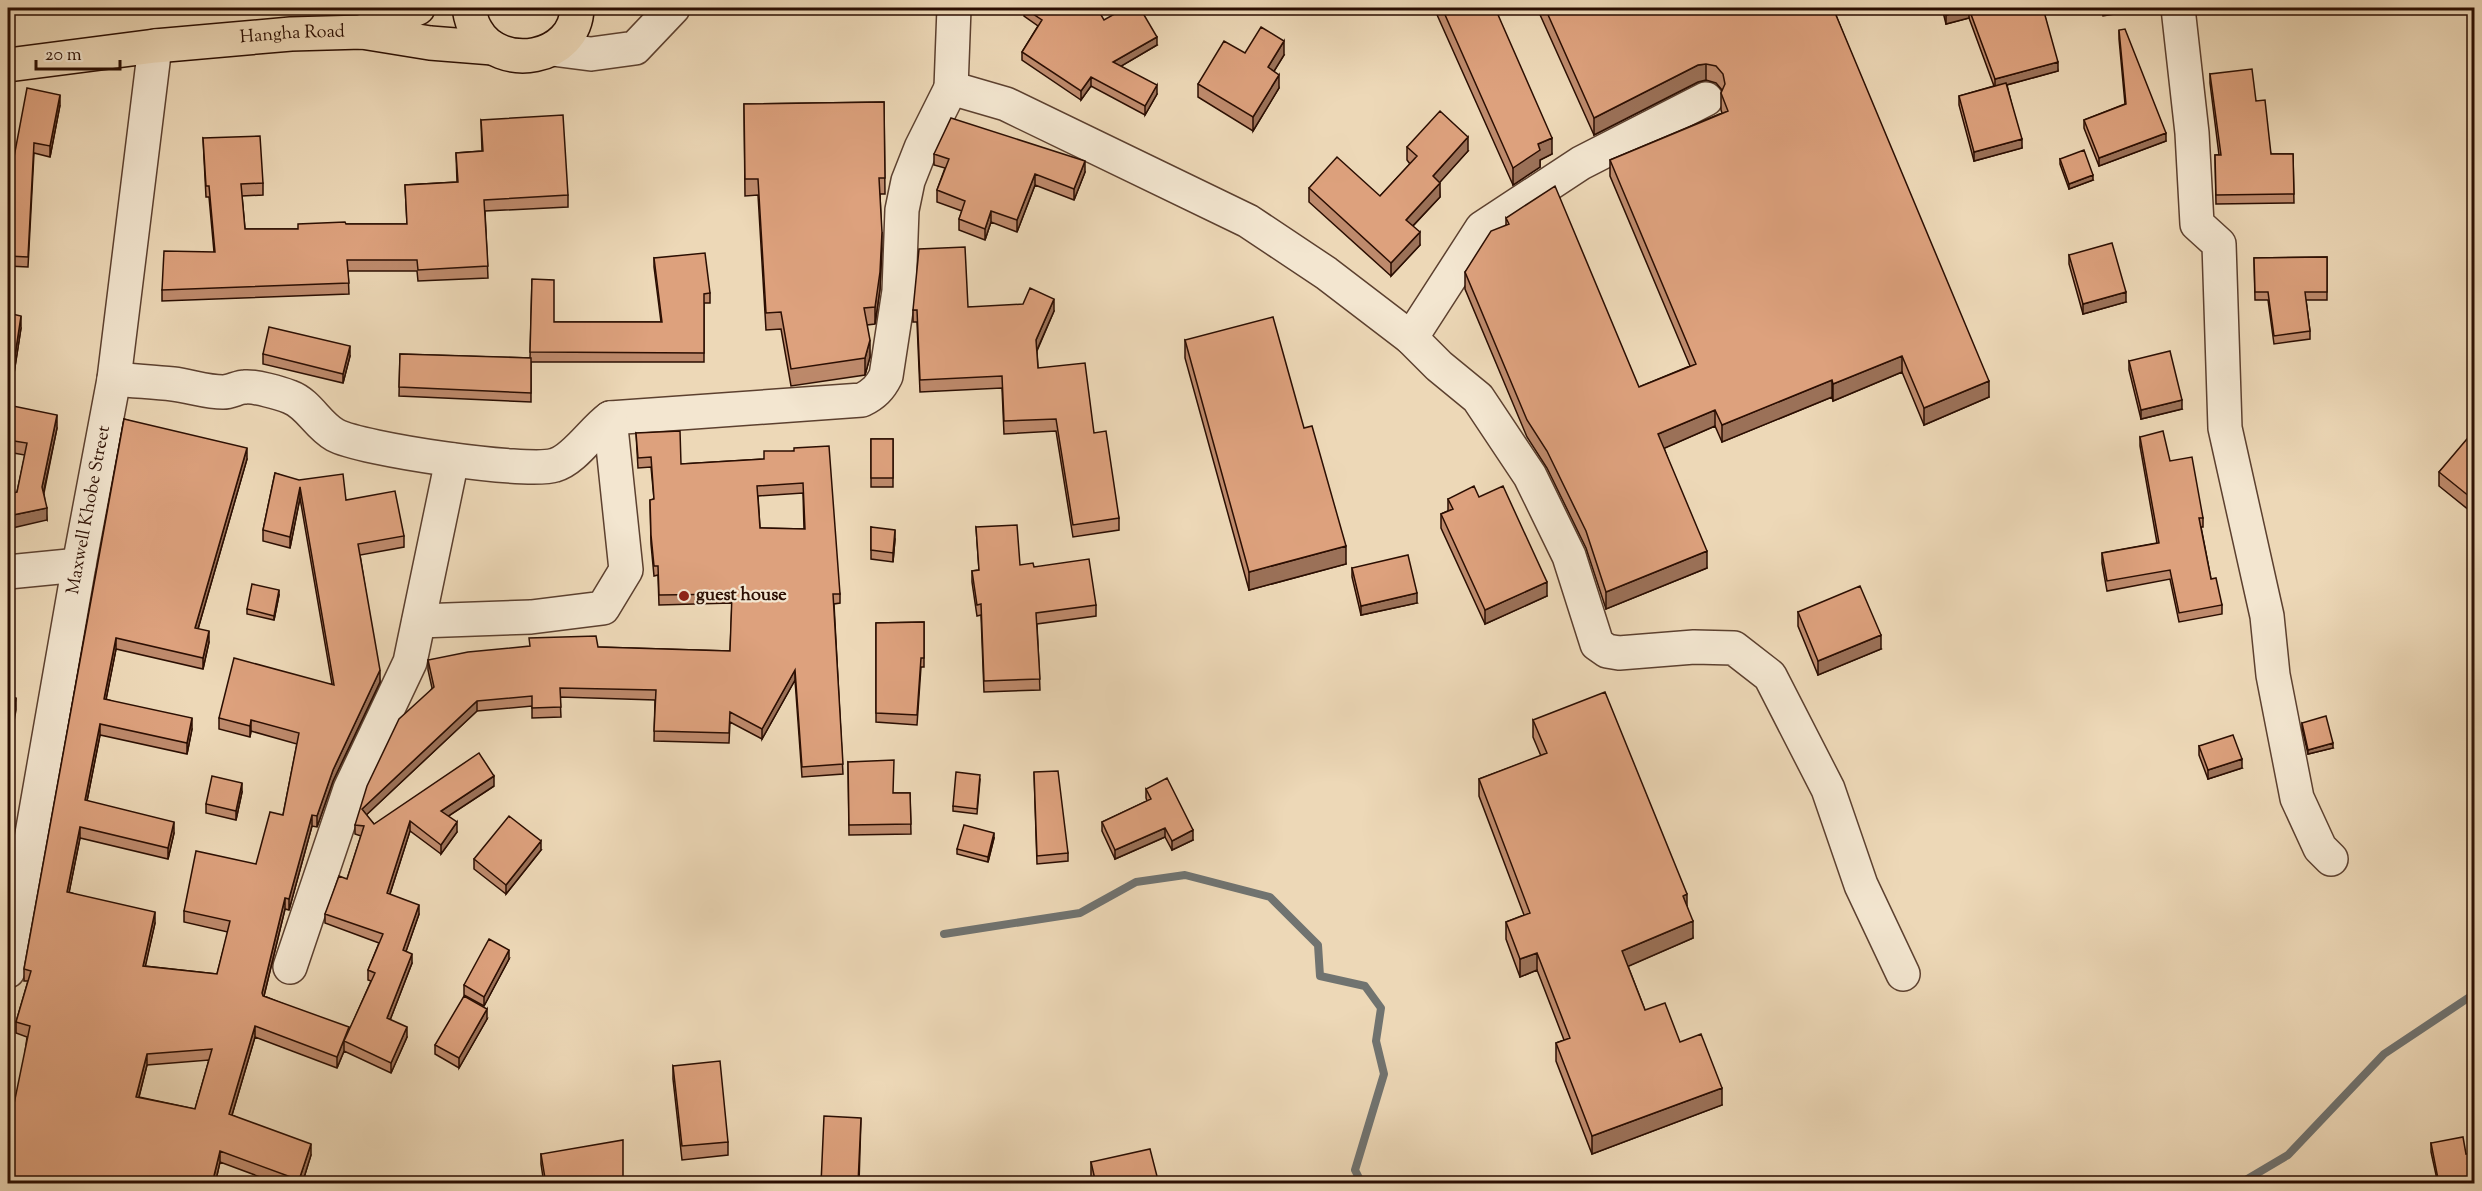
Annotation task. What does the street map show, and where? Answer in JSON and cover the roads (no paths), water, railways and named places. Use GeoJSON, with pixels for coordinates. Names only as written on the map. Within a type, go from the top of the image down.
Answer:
{"type":"FeatureCollection","features":[{"type":"Feature","properties":{"kind":"highway","name":"Hangha Road"},"geometry":{"type":"LineString","coordinates":[[362,32],[418,8]]}},
{"type":"Feature","properties":{"kind":"highway"},"geometry":{"type":"LineString","coordinates":[[469,8],[476,31],[493,48]]}},
{"type":"Feature","properties":{"kind":"highway"},"geometry":{"type":"LineString","coordinates":[[552,49],[569,33],[577,8]]}},
{"type":"Feature","properties":{"kind":"highway","name":"Hangha Road"},"geometry":{"type":"LineString","coordinates":[[8,65],[154,46],[291,34],[362,32],[430,43],[493,48],[515,57],[534,56],[552,49]]}},
{"type":"Feature","properties":{"kind":"street"},"geometry":{"type":"LineString","coordinates":[[552,49],[591,54],[635,48],[673,8]]}},
{"type":"Feature","properties":{"kind":"street"},"geometry":{"type":"LineString","coordinates":[[114,379],[173,384],[224,392],[246,387],[291,397],[306,407],[319,423],[334,435],[354,443],[452,460],[536,467],[556,465],[571,455],[610,418],[850,402],[872,395],[881,386],[886,376],[899,291],[902,210],[908,181],[921,148],[951,88],[954,8]]}},
{"type":"Feature","properties":{"kind":"street"},"geometry":{"type":"LineString","coordinates":[[2178,8],[2192,133],[2197,225],[2219,244],[2225,428],[2267,616],[2273,675],[2297,798],[2320,848],[2331,859]]}},
{"type":"Feature","properties":{"kind":"street","name":"Maxwell Khobe Street"},"geometry":{"type":"LineString","coordinates":[[8,971],[114,379],[154,46]]}},
{"type":"Feature","properties":{"kind":"street"},"geometry":{"type":"LineString","coordinates":[[951,88],[1006,104],[1248,221],[1326,273],[1411,338],[1439,366],[1478,398],[1530,476],[1569,556],[1597,644],[1607,651],[1619,653],[1694,646],[1734,648],[1770,676],[1828,789],[1861,885],[1902,974]]}},
{"type":"Feature","properties":{"kind":"street"},"geometry":{"type":"LineString","coordinates":[[1411,338],[1482,228],[1581,163],[1706,99]]}},
{"type":"Feature","properties":{"kind":"street"},"geometry":{"type":"LineString","coordinates":[[419,621],[531,617],[603,608],[626,570],[610,418]]}},
{"type":"Feature","properties":{"kind":"street"},"geometry":{"type":"LineString","coordinates":[[290,967],[350,789],[410,662],[452,460]]}},
{"type":"Feature","properties":{"kind":"street"},"geometry":{"type":"LineString","coordinates":[[8,572],[79,565]]}},
{"type":"Feature","properties":{"kind":"waterway"},"geometry":{"type":"LineString","coordinates":[[944,934],[1080,913],[1136,882],[1185,875],[1270,897],[1318,945],[1320,976],[1365,986],[1381,1008],[1376,1041],[1384,1074],[1355,1170],[1362,1184]]}},
{"type":"Feature","properties":{"kind":"waterway"},"geometry":{"type":"LineString","coordinates":[[2239,1184],[2288,1155],[2384,1054],[2474,996]]}},
{"type":"Feature","properties":{"kind":"place","name":"guest house"},"geometry":{"type":"Point","coordinates":[684,596]}}]}
